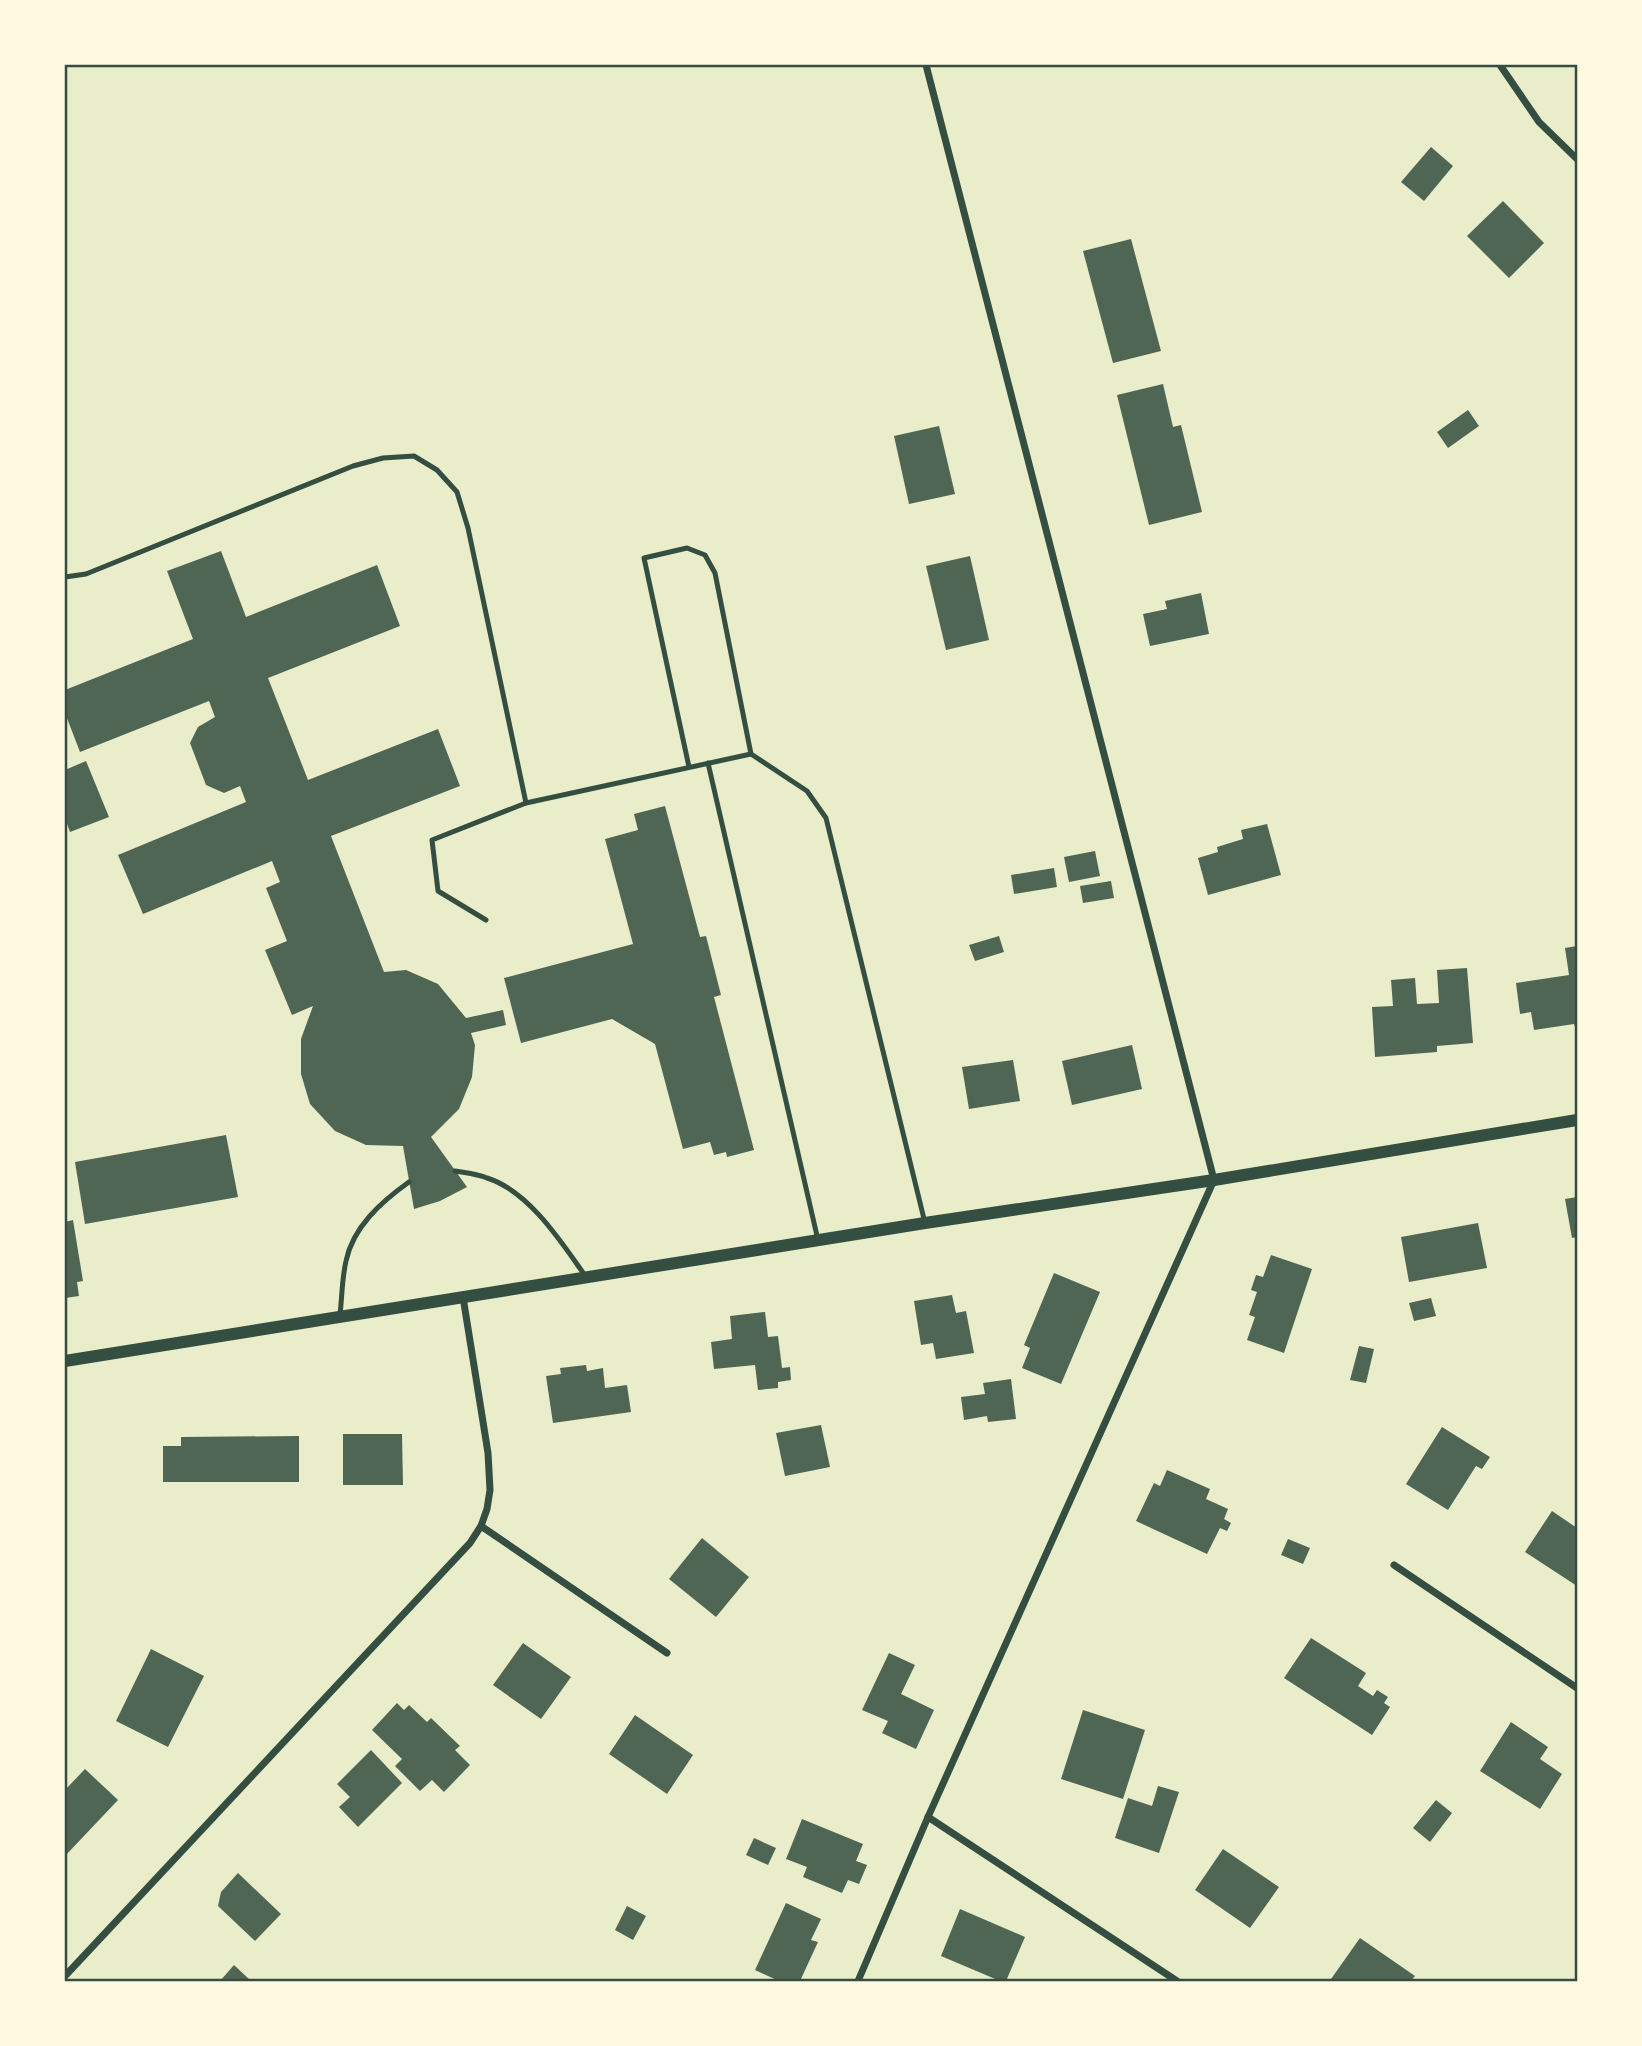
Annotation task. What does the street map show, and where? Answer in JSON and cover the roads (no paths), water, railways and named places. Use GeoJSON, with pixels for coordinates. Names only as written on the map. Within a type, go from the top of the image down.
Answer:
{"type":"FeatureCollection","features":[{"type":"Feature","properties":{"kind":"street"},"geometry":{"type":"LineString","coordinates":[[858,1981],[928,1817],[1214,1180],[926,65]]}},
{"type":"Feature","properties":{"kind":"street"},"geometry":{"type":"LineString","coordinates":[[1500,65],[1539,122],[1577,159]]}},
{"type":"Feature","properties":{"kind":"street"},"geometry":{"type":"LineString","coordinates":[[65,1361],[925,1223],[1214,1180],[1577,1120]]}},
{"type":"Feature","properties":{"kind":"street"},"geometry":{"type":"LineString","coordinates":[[65,1976],[470,1543],[481,1526],[490,1490],[488,1453],[463,1297]]}},
{"type":"Feature","properties":{"kind":"street"},"geometry":{"type":"LineString","coordinates":[[481,1526],[667,1653]]}},
{"type":"Feature","properties":{"kind":"street"},"geometry":{"type":"LineString","coordinates":[[1394,1565],[1577,1688]]}},
{"type":"Feature","properties":{"kind":"street"},"geometry":{"type":"LineString","coordinates":[[928,1817],[1177,1981]]}},
{"type":"Feature","properties":{"kind":"lane"},"geometry":{"type":"LineString","coordinates":[[65,577],[86,574],[354,466],[383,458],[414,456],[437,470],[457,492],[468,528],[526,803]]}},
{"type":"Feature","properties":{"kind":"lane"},"geometry":{"type":"LineString","coordinates":[[689,767],[644,558],[687,548],[705,555],[715,573],[751,754]]}},
{"type":"Feature","properties":{"kind":"lane"},"geometry":{"type":"LineString","coordinates":[[486,920],[438,891],[432,840],[526,803],[751,754],[807,791],[826,818],[925,1223]]}},
{"type":"Feature","properties":{"kind":"lane"},"geometry":{"type":"LineString","coordinates":[[708,763],[818,1240]]}},
{"type":"Feature","properties":{"kind":"lane"},"geometry":{"type":"LineString","coordinates":[[455,1171],[490,1178],[521,1198],[548,1223],[586,1277]]}},
{"type":"Feature","properties":{"kind":"lane"},"geometry":{"type":"LineString","coordinates":[[340,1317],[346,1260],[358,1232],[383,1200],[409,1182]]}}]}
